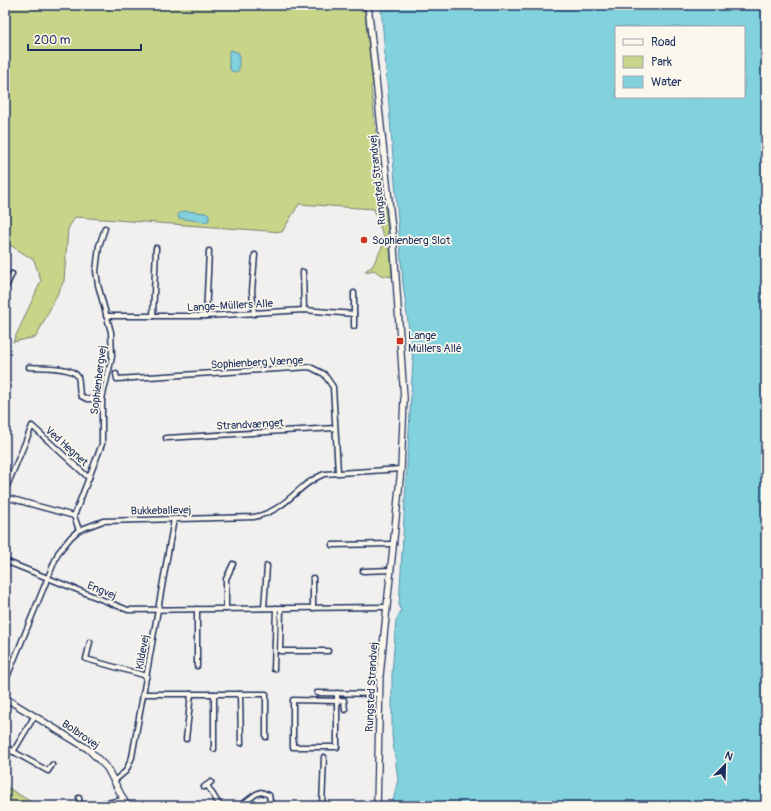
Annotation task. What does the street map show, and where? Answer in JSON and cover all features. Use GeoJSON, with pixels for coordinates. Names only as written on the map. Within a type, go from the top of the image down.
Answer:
{"type":"FeatureCollection","features":[{"type":"Feature","properties":{"kind":"main road","name":"Rungsted Strandvej"},"geometry":{"type":"LineString","coordinates":[[368,5],[394,248],[404,399],[401,469],[379,694],[377,806]]}},
{"type":"Feature","properties":{"kind":"main road","name":"Bolbrovej"},"geometry":{"type":"LineString","coordinates":[[5,698],[34,717],[88,748],[103,763],[127,806]]}},
{"type":"Feature","properties":{"kind":"street","name":"Sophienbergvej"},"geometry":{"type":"LineString","coordinates":[[74,516],[102,444],[102,399],[112,357],[111,332],[98,285],[96,271],[99,246],[105,228]]}},
{"type":"Feature","properties":{"kind":"street"},"geometry":{"type":"LineString","coordinates":[[153,316],[156,248]]}},
{"type":"Feature","properties":{"kind":"street"},"geometry":{"type":"LineString","coordinates":[[206,316],[209,251]]}},
{"type":"Feature","properties":{"kind":"street"},"geometry":{"type":"LineString","coordinates":[[254,314],[252,291],[255,255]]}},
{"type":"Feature","properties":{"kind":"street"},"geometry":{"type":"LineString","coordinates":[[303,272],[304,310]]}},
{"type":"Feature","properties":{"kind":"street"},"geometry":{"type":"LineString","coordinates":[[5,290],[12,274]]}},
{"type":"Feature","properties":{"kind":"street"},"geometry":{"type":"LineString","coordinates":[[354,293],[354,326]]}},
{"type":"Feature","properties":{"kind":"street","name":"Lange-Müllers Alle"},"geometry":{"type":"LineString","coordinates":[[106,316],[206,316],[304,310],[354,314]]}},
{"type":"Feature","properties":{"kind":"street"},"geometry":{"type":"LineString","coordinates":[[29,367],[69,370],[76,375],[78,379],[81,396],[87,399],[102,399]]}},
{"type":"Feature","properties":{"kind":"street","name":"Sophienberg Vænge"},"geometry":{"type":"LineString","coordinates":[[116,374],[117,379],[310,368],[324,374],[333,387],[338,472]]}},
{"type":"Feature","properties":{"kind":"street","name":"Ved Hegnet"},"geometry":{"type":"LineString","coordinates":[[5,491],[32,426],[89,478]]}},
{"type":"Feature","properties":{"kind":"street","name":"Strandvænget"},"geometry":{"type":"LineString","coordinates":[[166,438],[335,428]]}},
{"type":"Feature","properties":{"kind":"street","name":"Bukkeballevej"},"geometry":{"type":"LineString","coordinates":[[5,682],[58,553],[79,530],[103,521],[254,517],[266,514],[287,503],[314,478],[338,472],[401,469]]}},
{"type":"Feature","properties":{"kind":"street"},"geometry":{"type":"LineString","coordinates":[[5,497],[74,516],[79,530]]}},
{"type":"Feature","properties":{"kind":"street","name":"Kildevej"},"geometry":{"type":"LineString","coordinates":[[114,781],[126,771],[132,757],[174,519]]}},
{"type":"Feature","properties":{"kind":"street"},"geometry":{"type":"LineString","coordinates":[[332,545],[394,544]]}},
{"type":"Feature","properties":{"kind":"street","name":"Engvej"},"geometry":{"type":"LineString","coordinates":[[5,560],[124,609],[158,610],[387,607]]}},
{"type":"Feature","properties":{"kind":"street"},"geometry":{"type":"LineString","coordinates":[[226,609],[226,579],[233,564]]}},
{"type":"Feature","properties":{"kind":"street"},"geometry":{"type":"LineString","coordinates":[[264,608],[267,566]]}},
{"type":"Feature","properties":{"kind":"street"},"geometry":{"type":"LineString","coordinates":[[363,571],[391,570]]}},
{"type":"Feature","properties":{"kind":"street"},"geometry":{"type":"LineString","coordinates":[[313,578],[313,608]]}},
{"type":"Feature","properties":{"kind":"street"},"geometry":{"type":"LineString","coordinates":[[274,670],[276,608]]}},
{"type":"Feature","properties":{"kind":"street"},"geometry":{"type":"LineString","coordinates":[[281,608],[280,651],[328,651]]}},
{"type":"Feature","properties":{"kind":"street"},"geometry":{"type":"LineString","coordinates":[[197,609],[197,666]]}},
{"type":"Feature","properties":{"kind":"street"},"geometry":{"type":"LineString","coordinates":[[90,642],[86,659],[147,676]]}},
{"type":"Feature","properties":{"kind":"street"},"geometry":{"type":"LineString","coordinates":[[317,693],[379,694]]}},
{"type":"Feature","properties":{"kind":"street"},"geometry":{"type":"LineString","coordinates":[[337,693],[337,700],[337,747],[293,747],[293,700],[337,700],[344,700],[344,710]]}},
{"type":"Feature","properties":{"kind":"street"},"geometry":{"type":"LineString","coordinates":[[143,694],[266,694],[266,738]]}},
{"type":"Feature","properties":{"kind":"street"},"geometry":{"type":"LineString","coordinates":[[186,739],[191,694]]}},
{"type":"Feature","properties":{"kind":"street"},"geometry":{"type":"LineString","coordinates":[[214,694],[214,749]]}},
{"type":"Feature","properties":{"kind":"street"},"geometry":{"type":"LineString","coordinates":[[240,694],[241,743]]}},
{"type":"Feature","properties":{"kind":"street"},"geometry":{"type":"LineString","coordinates":[[13,752],[34,717]]}},
{"type":"Feature","properties":{"kind":"street"},"geometry":{"type":"LineString","coordinates":[[5,747],[48,771],[52,765]]}},
{"type":"Feature","properties":{"kind":"street"},"geometry":{"type":"LineString","coordinates":[[322,806],[324,757]]}},
{"type":"Feature","properties":{"kind":"street"},"geometry":{"type":"LineString","coordinates":[[207,784],[220,806]]}},
{"type":"Feature","properties":{"kind":"street"},"geometry":{"type":"LineString","coordinates":[[240,806],[261,792],[269,795],[271,806]]}},
{"type":"Feature","properties":{"kind":"street"},"geometry":{"type":"LineString","coordinates":[[79,798],[80,805],[115,802],[123,799]]}},
{"type":"Feature","properties":{"kind":"green space"},"geometry":{"type":"Polygon","coordinates":[[[5,5],[364,5],[373,84],[371,87],[388,233],[384,238],[374,209],[299,204],[282,232],[75,217],[68,229],[64,281],[36,337],[13,342],[41,281],[34,260],[5,242],[5,5]]]}},
{"type":"Feature","properties":{"kind":"green space"},"geometry":{"type":"Polygon","coordinates":[[[383,245],[390,249],[392,277],[381,275],[374,270],[366,272],[366,270],[372,267],[383,245]]]}},
{"type":"Feature","properties":{"kind":"green space"},"geometry":{"type":"Polygon","coordinates":[[[5,786],[38,806],[5,806],[5,786]]]}},
{"type":"Feature","properties":{"kind":"water"},"geometry":{"type":"Polygon","coordinates":[[[381,5],[766,5],[766,806],[392,806],[398,779],[392,736],[392,675],[396,620],[401,611],[399,606],[413,360],[403,284],[381,5]]]}},
{"type":"Feature","properties":{"kind":"water"},"geometry":{"type":"Polygon","coordinates":[[[231,50],[239,53],[239,70],[236,72],[231,71],[229,65],[229,52],[231,50]]]}},
{"type":"Feature","properties":{"kind":"water"},"geometry":{"type":"Polygon","coordinates":[[[185,211],[209,214],[209,220],[206,222],[178,218],[179,213],[185,211]]]}},
{"type":"Feature","properties":{"kind":"place","name":"Sophienberg Slot"},"geometry":{"type":"Point","coordinates":[364,240]}},
{"type":"Feature","properties":{"kind":"place","name":"Lange Müllers Allé"},"geometry":{"type":"Point","coordinates":[400,341]}}]}
